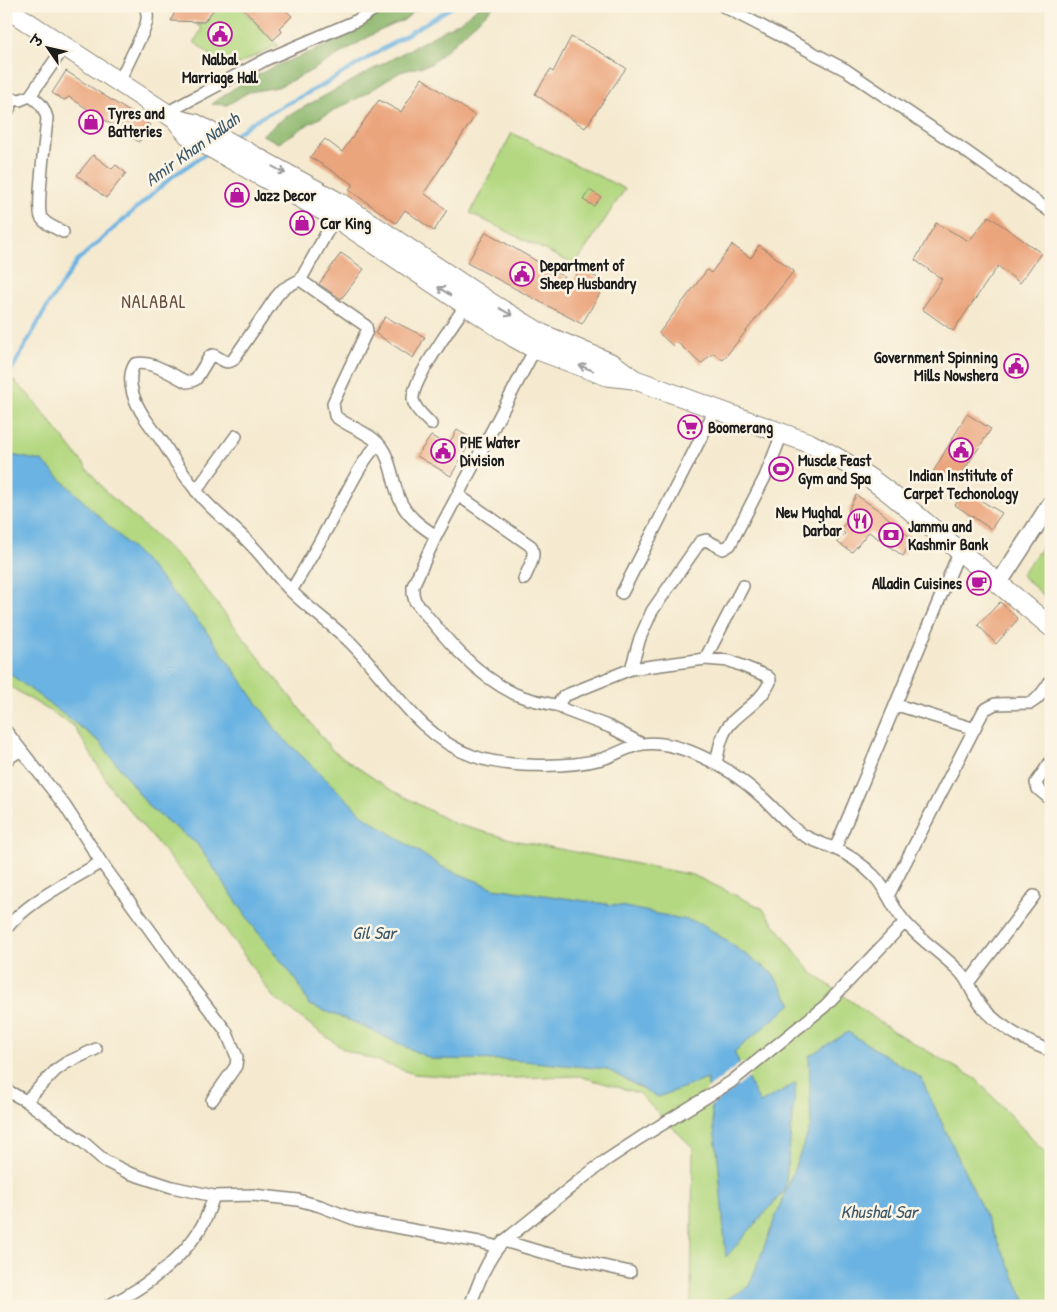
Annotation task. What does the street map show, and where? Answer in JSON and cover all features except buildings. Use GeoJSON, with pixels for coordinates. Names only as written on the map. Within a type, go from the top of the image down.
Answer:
{"type":"FeatureCollection","features":[{"type":"Feature","properties":{"kind":"highway"},"geometry":{"type":"LineString","coordinates":[[6,8],[170,116],[338,211],[424,269],[542,334],[613,364],[633,379]]}},
{"type":"Feature","properties":{"kind":"highway"},"geometry":{"type":"LineString","coordinates":[[424,269],[466,305],[535,349],[606,376],[633,379],[716,408],[828,452],[873,480],[1051,627]]}},
{"type":"Feature","properties":{"kind":"main road"},"geometry":{"type":"LineString","coordinates":[[999,583],[1051,503]]}},
{"type":"Feature","properties":{"kind":"street"},"geometry":{"type":"LineString","coordinates":[[119,82],[144,30],[148,17],[145,6]]}},
{"type":"Feature","properties":{"kind":"street"},"geometry":{"type":"LineString","coordinates":[[170,116],[267,59],[358,20],[379,6]]}},
{"type":"Feature","properties":{"kind":"street"},"geometry":{"type":"LineString","coordinates":[[723,6],[846,70],[1051,212]]}},
{"type":"Feature","properties":{"kind":"street"},"geometry":{"type":"LineString","coordinates":[[6,115],[10,99],[26,99],[30,96],[65,46]]}},
{"type":"Feature","properties":{"kind":"street"},"geometry":{"type":"LineString","coordinates":[[30,96],[40,102],[47,118],[39,201],[40,216],[45,222],[63,232]]}},
{"type":"Feature","properties":{"kind":"street"},"geometry":{"type":"LineString","coordinates":[[338,211],[301,279],[283,289],[276,297],[232,360],[225,362],[213,355],[210,356],[196,378],[187,382],[152,365],[141,362],[135,364],[131,370],[131,384],[137,404],[196,491],[253,547],[291,591],[349,641],[416,718],[452,746],[470,755],[508,764],[577,763],[608,757],[624,749],[642,744],[661,744],[716,764],[745,782],[800,833],[853,859],[871,873],[905,922],[958,969],[981,1005],[999,1022],[1020,1037],[1051,1051]]}},
{"type":"Feature","properties":{"kind":"street"},"geometry":{"type":"LineString","coordinates":[[301,279],[366,326],[367,331],[333,403],[335,416],[378,444],[387,461],[399,499],[408,514],[436,536]]}},
{"type":"Feature","properties":{"kind":"street"},"geometry":{"type":"LineString","coordinates":[[431,424],[418,410],[413,401],[415,388],[434,353],[466,305]]}},
{"type":"Feature","properties":{"kind":"street"},"geometry":{"type":"LineString","coordinates":[[535,349],[436,536],[414,586],[413,594],[415,601],[444,637],[499,685],[517,695],[560,706],[565,710],[610,727],[642,744]]}},
{"type":"Feature","properties":{"kind":"street"},"geometry":{"type":"LineString","coordinates":[[622,594],[716,408]]}},
{"type":"Feature","properties":{"kind":"street"},"geometry":{"type":"LineString","coordinates":[[631,669],[640,638],[652,611],[700,542],[706,540],[723,549],[730,545],[765,477],[782,434]]}},
{"type":"Feature","properties":{"kind":"street"},"geometry":{"type":"LineString","coordinates":[[196,491],[236,436]]}},
{"type":"Feature","properties":{"kind":"street"},"geometry":{"type":"LineString","coordinates":[[291,591],[358,472],[369,454],[378,444]]}},
{"type":"Feature","properties":{"kind":"street"},"geometry":{"type":"LineString","coordinates":[[458,495],[531,546],[534,555],[524,579]]}},
{"type":"Feature","properties":{"kind":"street"},"geometry":{"type":"LineString","coordinates":[[835,849],[897,705],[960,550]]}},
{"type":"Feature","properties":{"kind":"street"},"geometry":{"type":"LineString","coordinates":[[705,659],[743,586]]}},
{"type":"Feature","properties":{"kind":"street"},"geometry":{"type":"LineString","coordinates":[[560,706],[560,701],[564,696],[631,669],[705,659],[730,661],[757,671],[770,678],[768,687],[754,704],[727,728],[716,764]]}},
{"type":"Feature","properties":{"kind":"street"},"geometry":{"type":"LineString","coordinates":[[888,896],[976,729],[984,710],[994,704],[1031,703],[1040,696],[1051,680]]}},
{"type":"Feature","properties":{"kind":"street"},"geometry":{"type":"LineString","coordinates":[[897,705],[976,729]]}},
{"type":"Feature","properties":{"kind":"street"},"geometry":{"type":"LineString","coordinates":[[6,731],[65,806],[101,862],[181,973],[221,1024],[229,1038],[236,1057],[236,1066],[212,1100]]}},
{"type":"Feature","properties":{"kind":"street"},"geometry":{"type":"LineString","coordinates":[[6,760],[21,750]]}},
{"type":"Feature","properties":{"kind":"street"},"geometry":{"type":"LineString","coordinates":[[1051,761],[1036,783],[1038,789],[1051,800]]}},
{"type":"Feature","properties":{"kind":"street"},"geometry":{"type":"LineString","coordinates":[[6,929],[26,908],[101,862]]}},
{"type":"Feature","properties":{"kind":"street"},"geometry":{"type":"LineString","coordinates":[[968,983],[1034,896]]}},
{"type":"Feature","properties":{"kind":"street"},"geometry":{"type":"LineString","coordinates":[[470,1306],[481,1278],[501,1244],[605,1161],[731,1082],[825,1006],[905,922]]}},
{"type":"Feature","properties":{"kind":"street"},"geometry":{"type":"LineString","coordinates":[[26,1101],[56,1070],[66,1063],[96,1049]]}},
{"type":"Feature","properties":{"kind":"street"},"geometry":{"type":"LineString","coordinates":[[6,1090],[26,1101],[83,1142],[105,1161],[129,1173],[172,1187],[214,1196],[253,1194],[298,1200],[357,1220],[479,1242],[501,1244],[630,1272]]}},
{"type":"Feature","properties":{"kind":"street"},"geometry":{"type":"LineString","coordinates":[[111,1304],[172,1263],[188,1246],[204,1221],[214,1196]]}},
{"type":"Feature","properties":{"kind":"street"},"geometry":{"type":"LineString","coordinates":[[111,1304],[127,1306]]}},
{"type":"Feature","properties":{"kind":"green space"},"geometry":{"type":"Polygon","coordinates":[[[219,6],[239,6],[278,45],[228,69],[194,42],[202,29],[196,24],[205,24],[219,6]]]}},
{"type":"Feature","properties":{"kind":"green space"},"geometry":{"type":"Polygon","coordinates":[[[392,6],[421,6],[404,20],[377,32],[307,73],[278,87],[249,92],[227,105],[212,104],[242,83],[271,68],[326,46],[392,6]]]}},
{"type":"Feature","properties":{"kind":"green space"},"geometry":{"type":"Polygon","coordinates":[[[480,6],[494,6],[431,64],[400,72],[364,95],[310,123],[279,143],[262,135],[284,118],[461,21],[480,6]]]}},
{"type":"Feature","properties":{"kind":"green space"},"geometry":{"type":"Polygon","coordinates":[[[512,133],[625,189],[575,265],[470,213],[512,133]]]}},
{"type":"Feature","properties":{"kind":"green space"},"geometry":{"type":"Polygon","coordinates":[[[6,373],[30,396],[105,491],[184,562],[333,751],[388,788],[455,824],[518,841],[693,875],[762,908],[811,972],[891,1030],[976,1079],[1051,1159],[1051,1306],[691,1306],[693,1148],[638,1093],[579,1076],[485,1079],[414,1074],[343,1049],[273,997],[204,898],[113,791],[74,726],[6,684],[6,373]]]}},
{"type":"Feature","properties":{"kind":"green space"},"geometry":{"type":"Polygon","coordinates":[[[1051,535],[1051,602],[1021,575],[1051,535]]]}},
{"type":"Feature","properties":{"kind":"water","name":"Gil Sar"},"geometry":{"type":"Polygon","coordinates":[[[6,454],[42,461],[145,561],[205,629],[279,734],[364,816],[442,867],[494,888],[621,906],[701,923],[772,973],[792,1004],[734,1052],[760,1103],[796,1083],[785,1190],[726,1257],[718,1158],[707,1079],[658,1097],[606,1069],[512,1060],[431,1059],[356,1023],[309,1005],[297,981],[256,930],[197,844],[150,808],[100,742],[6,671],[6,454]]]}},
{"type":"Feature","properties":{"kind":"water","name":"Khushal Sar"},"geometry":{"type":"Polygon","coordinates":[[[848,1032],[921,1078],[1025,1300],[1026,1306],[715,1306],[749,1286],[811,1125],[809,1056],[848,1032]]]}},
{"type":"Feature","properties":{"kind":"pier"},"geometry":{"type":"Polygon","coordinates":[[[742,1062],[750,1077],[708,1108],[706,1090],[742,1062]]]}},
{"type":"Feature","properties":{"kind":"waterway","name":"Amir Khan Nallah"},"geometry":{"type":"LineString","coordinates":[[232,137],[254,121],[325,84],[454,6]]}},
{"type":"Feature","properties":{"kind":"waterway","name":"Amir Khan Nallah"},"geometry":{"type":"LineString","coordinates":[[6,380],[48,305],[78,260],[173,176],[207,153]]}},
{"type":"Feature","properties":{"kind":"place","name":"Nalbal Marriage Hall"},"geometry":{"type":"Point","coordinates":[220,34]}},
{"type":"Feature","properties":{"kind":"place","name":"Tyres and Batteries"},"geometry":{"type":"Point","coordinates":[91,122]}},
{"type":"Feature","properties":{"kind":"place","name":"Jazz Decor"},"geometry":{"type":"Point","coordinates":[237,195]}},
{"type":"Feature","properties":{"kind":"place","name":"Car King"},"geometry":{"type":"Point","coordinates":[302,223]}},
{"type":"Feature","properties":{"kind":"place","name":"Department of Sheep Husbandry"},"geometry":{"type":"Point","coordinates":[522,274]}},
{"type":"Feature","properties":{"kind":"place","name":"Government Spinning Mills Nowshera"},"geometry":{"type":"Point","coordinates":[1016,366]}},
{"type":"Feature","properties":{"kind":"place","name":"Boomerang"},"geometry":{"type":"Point","coordinates":[690,427]}},
{"type":"Feature","properties":{"kind":"place","name":"Indian Institute of Carpet Techonology"},"geometry":{"type":"Point","coordinates":[961,450]}},
{"type":"Feature","properties":{"kind":"place","name":"PHE Water Division"},"geometry":{"type":"Point","coordinates":[443,451]}},
{"type":"Feature","properties":{"kind":"place","name":"Muscle Feast Gym and Spa"},"geometry":{"type":"Point","coordinates":[781,469]}},
{"type":"Feature","properties":{"kind":"place","name":"New Mughal Darbar"},"geometry":{"type":"Point","coordinates":[860,521]}},
{"type":"Feature","properties":{"kind":"place","name":"Jammu and Kashmir Bank"},"geometry":{"type":"Point","coordinates":[891,535]}},
{"type":"Feature","properties":{"kind":"place","name":"Alladin Cuisines"},"geometry":{"type":"Point","coordinates":[979,583]}},
{"type":"Feature","properties":{"kind":"district","name":"NALABAL"},"geometry":{"type":"Point","coordinates":[154,301]}}]}
